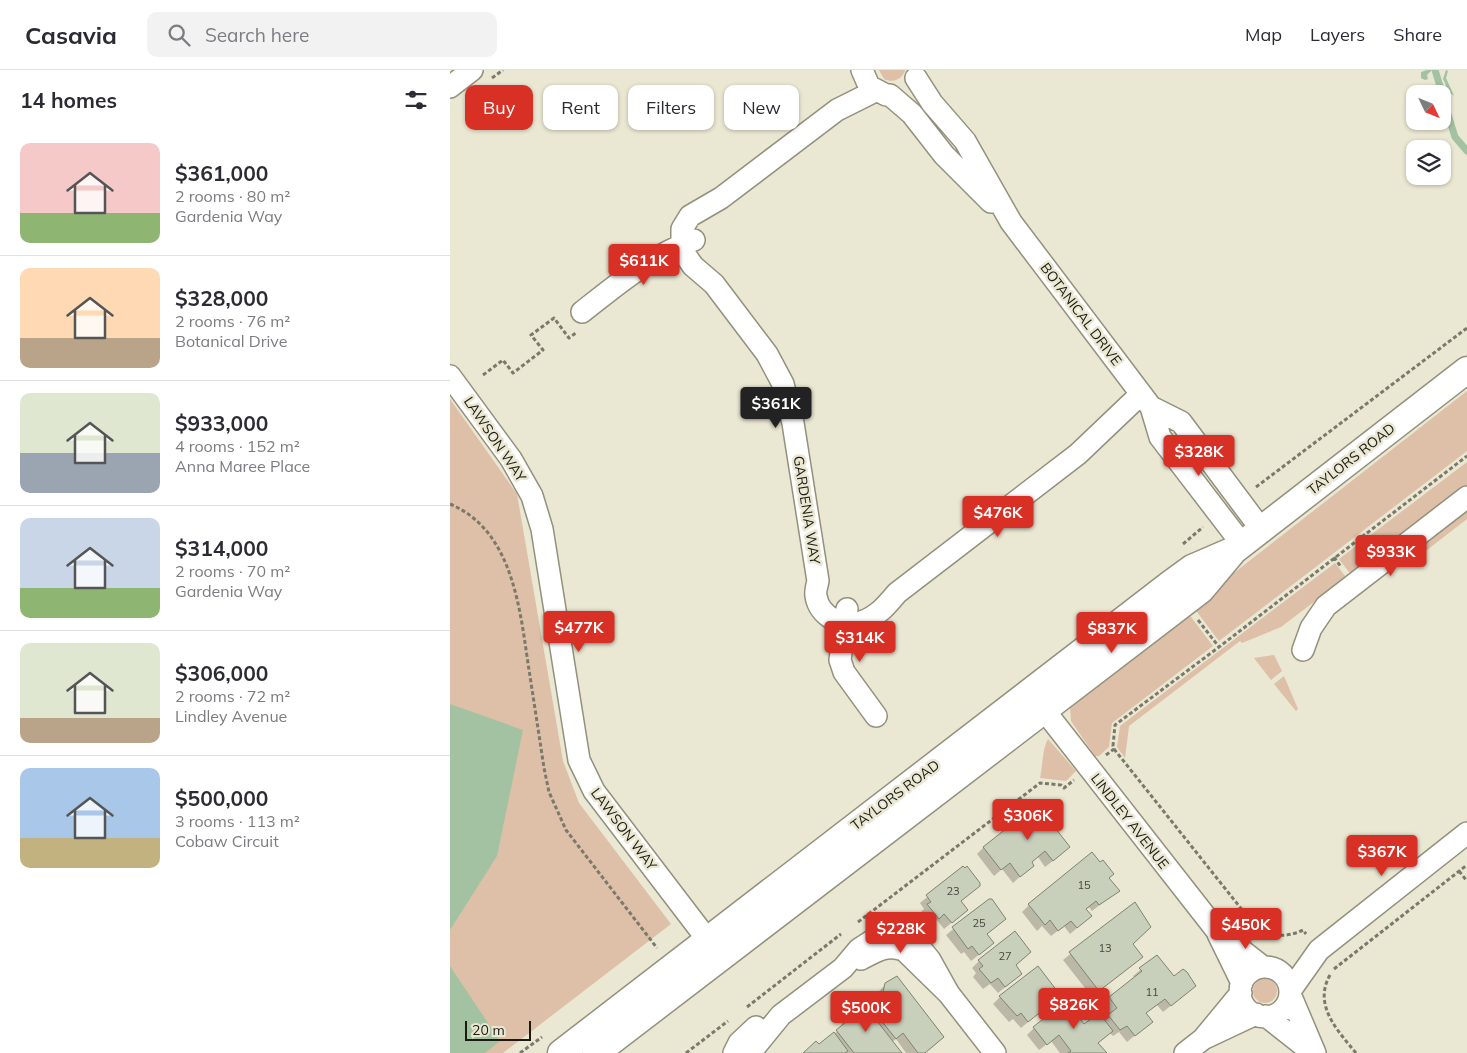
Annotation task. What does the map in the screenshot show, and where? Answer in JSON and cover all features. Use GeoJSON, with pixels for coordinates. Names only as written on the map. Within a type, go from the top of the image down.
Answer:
{"type":"FeatureCollection","features":[{"type":"Feature","properties":{"kind":"street"},"geometry":{"type":"LineString","coordinates":[[450,87],[472,70]]}},
{"type":"Feature","properties":{"kind":"street"},"geometry":{"type":"LineString","coordinates":[[837,110],[862,71]]}},
{"type":"Feature","properties":{"kind":"street","name":"BOTANICAL DRIVE"},"geometry":{"type":"LineString","coordinates":[[862,71],[869,86],[883,93],[912,114],[944,156],[1011,222]]}},
{"type":"Feature","properties":{"kind":"street"},"geometry":{"type":"LineString","coordinates":[[582,312],[637,269],[665,251],[688,242],[682,229],[686,221],[699,210],[720,198],[837,110],[883,93],[906,90],[917,74]]}},
{"type":"Feature","properties":{"kind":"street","name":"BOTANICAL DRIVE"},"geometry":{"type":"LineString","coordinates":[[917,74],[932,103],[965,142],[1011,222],[1146,400],[1180,422],[1246,540]]}},
{"type":"Feature","properties":{"kind":"street","name":"GARDENIA WAY"},"geometry":{"type":"LineString","coordinates":[[688,242],[686,256],[693,266],[714,284],[767,354],[783,384],[793,423],[818,581],[816,597],[822,608],[837,622],[846,616]]}},
{"type":"Feature","properties":{"kind":"street","name":"TAYLORS ROAD"},"geometry":{"type":"LineString","coordinates":[[596,1053],[1037,701],[1192,568],[1246,540],[1467,370]]}},
{"type":"Feature","properties":{"kind":"street","name":"LAWSON WAY"},"geometry":{"type":"LineString","coordinates":[[450,376],[511,459],[532,496],[542,528],[579,760],[594,791],[707,939]]}},
{"type":"Feature","properties":{"kind":"street"},"geometry":{"type":"LineString","coordinates":[[876,716],[842,666],[840,646],[846,616],[860,623],[883,610],[897,593],[1146,400]]}},
{"type":"Feature","properties":{"kind":"street"},"geometry":{"type":"LineString","coordinates":[[1303,650],[1314,622],[1326,606],[1467,497]]}},
{"type":"Feature","properties":{"kind":"street","name":"TAYLORS ROAD"},"geometry":{"type":"LineString","coordinates":[[561,1053],[707,939],[1037,701],[1184,603],[1201,590],[1246,540]]}},
{"type":"Feature","properties":{"kind":"street","name":"LINDLEY AVENUE"},"geometry":{"type":"LineString","coordinates":[[1037,701],[1217,931],[1242,988]]}},
{"type":"Feature","properties":{"kind":"street"},"geometry":{"type":"LineString","coordinates":[[1185,1053],[1203,1039],[1242,988],[1251,972],[1319,950],[1464,842]]}},
{"type":"Feature","properties":{"kind":"street","name":"LINDLEY AVENUE"},"geometry":{"type":"LineString","coordinates":[[1217,931],[1267,967]]}},
{"type":"Feature","properties":{"kind":"street"},"geometry":{"type":"LineString","coordinates":[[734,1053],[739,1043],[758,1026],[781,1015],[843,968],[880,948],[896,947],[912,956],[949,994],[996,1053]]}},
{"type":"Feature","properties":{"kind":"street"},"geometry":{"type":"LineString","coordinates":[[1203,1039],[1260,1015],[1272,1015],[1284,1007],[1290,992],[1319,950]]}},
{"type":"Feature","properties":{"kind":"street"},"geometry":{"type":"LineString","coordinates":[[1267,967],[1284,976],[1314,1053]]}},
{"type":"Feature","properties":{"kind":"street"},"geometry":{"type":"LineString","coordinates":[[1242,988],[1245,1006],[1314,1053]]}},
{"type":"Feature","properties":{"kind":"street"},"geometry":{"type":"LineString","coordinates":[[750,1053],[781,1015]]}},
{"type":"Feature","properties":{"kind":"path"},"geometry":{"type":"LineString","coordinates":[[483,375],[503,360],[513,373],[543,350],[532,335],[554,318],[569,338],[590,322],[582,312]]}},
{"type":"Feature","properties":{"kind":"path"},"geometry":{"type":"LineString","coordinates":[[1254,489],[1467,328]]}},
{"type":"Feature","properties":{"kind":"path"},"geometry":{"type":"LineString","coordinates":[[1319,950],[1303,930],[1282,936],[1270,934],[1255,926],[1114,749],[1115,725],[1467,456]]}},
{"type":"Feature","properties":{"kind":"path"},"geometry":{"type":"LineString","coordinates":[[450,504],[485,530],[504,559],[511,578],[520,611],[544,768],[556,810],[575,843],[657,948]]}},
{"type":"Feature","properties":{"kind":"path"},"geometry":{"type":"LineString","coordinates":[[1184,603],[1219,647]]}},
{"type":"Feature","properties":{"kind":"path"},"geometry":{"type":"LineString","coordinates":[[852,926],[1040,783],[1061,785],[1064,788],[1114,749]]}},
{"type":"Feature","properties":{"kind":"path"},"geometry":{"type":"LineString","coordinates":[[1356,1053],[1332,1023],[1326,1011],[1325,986],[1329,977],[1334,970],[1467,865]]}},
{"type":"Feature","properties":{"kind":"path"},"geometry":{"type":"LineString","coordinates":[[1459,871],[1467,881]]}},
{"type":"Feature","properties":{"kind":"path"},"geometry":{"type":"LineString","coordinates":[[742,1010],[844,932]]}},
{"type":"Feature","properties":{"kind":"path"},"geometry":{"type":"LineString","coordinates":[[686,1053],[734,1016]]}},
{"type":"Feature","properties":{"kind":"shaded area"},"geometry":{"type":"Polygon","coordinates":[[[879,70],[905,71],[899,79],[891,81],[884,79],[879,70]]]}},
{"type":"Feature","properties":{"kind":"shaded area"},"geometry":{"type":"Polygon","coordinates":[[[1432,70],[1427,75],[1428,79],[1425,80],[1421,78],[1421,72],[1432,70]]]}},
{"type":"Feature","properties":{"kind":"shaded area"},"geometry":{"type":"Polygon","coordinates":[[[1432,70],[1436,73],[1438,72],[1442,85],[1439,85],[1440,81],[1436,80],[1432,70]]]}},
{"type":"Feature","properties":{"kind":"shaded area"},"geometry":{"type":"Polygon","coordinates":[[[1446,70],[1448,71],[1446,78],[1449,85],[1446,85],[1443,79],[1446,70]]]}},
{"type":"Feature","properties":{"kind":"shaded area"},"geometry":{"type":"Polygon","coordinates":[[[1467,391],[1467,451],[1219,641],[1194,608],[1194,604],[1467,391]]]}},
{"type":"Feature","properties":{"kind":"shaded area"},"geometry":{"type":"Polygon","coordinates":[[[450,399],[517,494],[563,761],[579,803],[671,924],[503,1053],[450,1053],[450,399]]]}},
{"type":"Feature","properties":{"kind":"shaded area"},"geometry":{"type":"Polygon","coordinates":[[[1467,462],[1467,486],[1352,573],[1349,572],[1339,559],[1467,462]]]}},
{"type":"Feature","properties":{"kind":"shaded area"},"geometry":{"type":"Polygon","coordinates":[[[1467,508],[1467,519],[1405,567],[1401,559],[1467,508]]]}},
{"type":"Feature","properties":{"kind":"shaded area"},"geometry":{"type":"Polygon","coordinates":[[[1335,563],[1345,576],[1344,579],[1281,627],[1242,643],[1240,641],[1129,726],[1125,758],[1117,747],[1120,726],[1335,563]]]}},
{"type":"Feature","properties":{"kind":"shaded area"},"geometry":{"type":"Polygon","coordinates":[[[1188,613],[1213,646],[1112,723],[1109,747],[1099,756],[1095,756],[1071,721],[1070,706],[1188,613]]]}},
{"type":"Feature","properties":{"kind":"shaded area"},"geometry":{"type":"Polygon","coordinates":[[[1274,655],[1282,671],[1271,680],[1254,658],[1274,655]]]}},
{"type":"Feature","properties":{"kind":"shaded area"},"geometry":{"type":"Polygon","coordinates":[[[1284,676],[1298,709],[1296,711],[1274,684],[1284,676]]]}},
{"type":"Feature","properties":{"kind":"shaded area"},"geometry":{"type":"Polygon","coordinates":[[[450,704],[523,730],[497,856],[450,930],[450,704]]]}},
{"type":"Feature","properties":{"kind":"shaded area"},"geometry":{"type":"Polygon","coordinates":[[[1048,739],[1076,771],[1066,781],[1040,778],[1048,739]]]}},
{"type":"Feature","properties":{"kind":"shaded area"},"geometry":{"type":"Polygon","coordinates":[[[450,966],[500,1041],[485,1053],[450,1053],[450,966]]]}},
{"type":"Feature","properties":{"kind":"shaded area"},"geometry":{"type":"Polygon","coordinates":[[[1265,979],[1274,982],[1277,991],[1274,1000],[1265,1003],[1256,1000],[1253,991],[1256,982],[1265,979]]]}},
{"type":"Feature","properties":{"kind":"building"},"geometry":{"type":"Polygon","coordinates":[[[1040,802],[1045,809],[1047,807],[1056,819],[1054,820],[1060,827],[1056,829],[1070,847],[1053,861],[1045,851],[1032,862],[1034,866],[1020,877],[1010,863],[1001,870],[983,847],[1040,802]]]}},
{"type":"Feature","properties":{"kind":"building"},"geometry":{"type":"Polygon","coordinates":[[[1092,852],[1100,862],[1103,860],[1114,874],[1109,878],[1120,891],[1099,905],[1096,901],[1086,909],[1092,916],[1077,928],[1071,921],[1058,931],[1050,920],[1045,925],[1028,904],[1092,852]]]}},
{"type":"Feature","properties":{"kind":"building"},"geometry":{"type":"Polygon","coordinates":[[[963,866],[965,868],[967,866],[980,883],[980,886],[961,901],[968,910],[952,923],[944,914],[939,919],[927,904],[931,902],[926,895],[963,866]]]}},
{"type":"Feature","properties":{"kind":"building"},"geometry":{"type":"Polygon","coordinates":[[[989,899],[992,899],[1006,919],[987,934],[994,943],[979,955],[972,946],[968,949],[952,927],[989,899]]]}},
{"type":"Feature","properties":{"kind":"building"},"geometry":{"type":"Polygon","coordinates":[[[1135,902],[1151,927],[1133,944],[1143,957],[1099,991],[1069,952],[1135,902]]]}},
{"type":"Feature","properties":{"kind":"building"},"geometry":{"type":"Polygon","coordinates":[[[1015,931],[1031,952],[1016,965],[1022,974],[1005,987],[998,978],[991,983],[979,969],[983,966],[978,960],[1015,931]]]}},
{"type":"Feature","properties":{"kind":"building"},"geometry":{"type":"Polygon","coordinates":[[[1157,955],[1174,976],[1183,969],[1196,986],[1171,1006],[1165,999],[1146,1013],[1153,1022],[1135,1036],[1127,1026],[1120,1030],[1108,1015],[1117,1008],[1109,997],[1142,971],[1139,968],[1157,955]]]}},
{"type":"Feature","properties":{"kind":"building"},"geometry":{"type":"Polygon","coordinates":[[[1038,966],[1061,996],[1028,1022],[1021,1013],[1017,1016],[999,996],[1038,966]]]}},
{"type":"Feature","properties":{"kind":"building"},"geometry":{"type":"Polygon","coordinates":[[[897,976],[944,1037],[925,1053],[918,1053],[903,1033],[896,1039],[868,1004],[883,992],[885,983],[897,976]]]}},
{"type":"Feature","properties":{"kind":"building"},"geometry":{"type":"Polygon","coordinates":[[[1066,1001],[1084,1024],[1099,1013],[1113,1031],[1098,1043],[1107,1053],[1068,1053],[1071,1051],[1059,1035],[1047,1045],[1033,1027],[1066,1001]]]}},
{"type":"Feature","properties":{"kind":"building"},"geometry":{"type":"Polygon","coordinates":[[[860,1003],[863,1003],[902,1053],[854,1053],[836,1030],[850,1019],[847,1016],[860,1003]]]}},
{"type":"Feature","properties":{"kind":"building"},"geometry":{"type":"Polygon","coordinates":[[[834,1032],[848,1051],[845,1053],[803,1053],[816,1041],[819,1044],[834,1032]]]}},
{"type":"Feature","properties":{"kind":"waterway"},"geometry":{"type":"LineString","coordinates":[[1435,70],[1440,85]]}},
{"type":"Feature","properties":{"kind":"waterway"},"geometry":{"type":"LineString","coordinates":[[1451,124],[1455,137],[1467,151]]}}]}
